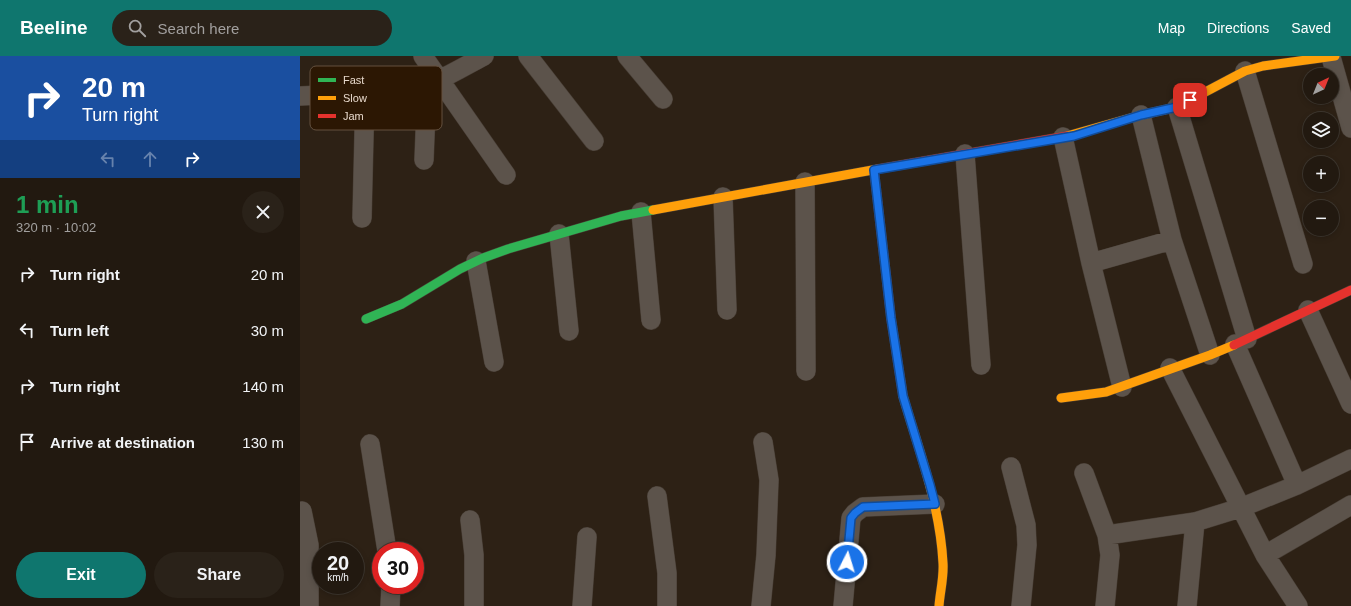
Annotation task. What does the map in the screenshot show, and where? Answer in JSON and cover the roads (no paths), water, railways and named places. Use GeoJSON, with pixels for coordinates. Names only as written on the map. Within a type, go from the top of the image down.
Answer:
{"type":"FeatureCollection","features":[{"type":"Feature","properties":{"kind":"street"},"geometry":{"type":"LineString","coordinates":[[424,56],[427,66]]}},
{"type":"Feature","properties":{"kind":"street"},"geometry":{"type":"LineString","coordinates":[[442,77],[484,56]]}},
{"type":"Feature","properties":{"kind":"street"},"geometry":{"type":"LineString","coordinates":[[528,56],[594,141]]}},
{"type":"Feature","properties":{"kind":"street"},"geometry":{"type":"LineString","coordinates":[[627,56],[663,99]]}},
{"type":"Feature","properties":{"kind":"street"},"geometry":{"type":"LineString","coordinates":[[366,319],[402,304],[476,261],[508,249],[621,216],[805,182],[1074,136],[1141,115],[1177,107],[1245,71],[1263,66],[1333,57],[1351,128]]}},
{"type":"Feature","properties":{"kind":"street"},"geometry":{"type":"LineString","coordinates":[[1245,71],[1303,264]]}},
{"type":"Feature","properties":{"kind":"street"},"geometry":{"type":"LineString","coordinates":[[442,93],[506,175]]}},
{"type":"Feature","properties":{"kind":"street"},"geometry":{"type":"LineString","coordinates":[[300,96],[310,96]]}},
{"type":"Feature","properties":{"kind":"street"},"geometry":{"type":"LineString","coordinates":[[1177,107],[1241,341],[1297,485]]}},
{"type":"Feature","properties":{"kind":"street"},"geometry":{"type":"LineString","coordinates":[[1141,115],[1172,240],[1210,355]]}},
{"type":"Feature","properties":{"kind":"street"},"geometry":{"type":"LineString","coordinates":[[362,218],[364,130]]}},
{"type":"Feature","properties":{"kind":"street"},"geometry":{"type":"LineString","coordinates":[[424,160],[427,130]]}},
{"type":"Feature","properties":{"kind":"street"},"geometry":{"type":"LineString","coordinates":[[1063,137],[1091,263],[1122,387]]}},
{"type":"Feature","properties":{"kind":"street"},"geometry":{"type":"LineString","coordinates":[[965,154],[981,365]]}},
{"type":"Feature","properties":{"kind":"street"},"geometry":{"type":"LineString","coordinates":[[874,170],[891,318],[903,396],[930,485],[940,529],[943,565],[939,606]]}},
{"type":"Feature","properties":{"kind":"street"},"geometry":{"type":"LineString","coordinates":[[805,182],[806,371]]}},
{"type":"Feature","properties":{"kind":"street"},"geometry":{"type":"LineString","coordinates":[[723,197],[727,310]]}},
{"type":"Feature","properties":{"kind":"street"},"geometry":{"type":"LineString","coordinates":[[641,212],[651,320]]}},
{"type":"Feature","properties":{"kind":"street"},"geometry":{"type":"LineString","coordinates":[[559,234],[569,331]]}},
{"type":"Feature","properties":{"kind":"street"},"geometry":{"type":"LineString","coordinates":[[1091,263],[1172,240]]}},
{"type":"Feature","properties":{"kind":"street"},"geometry":{"type":"LineString","coordinates":[[476,261],[494,362]]}},
{"type":"Feature","properties":{"kind":"street"},"geometry":{"type":"LineString","coordinates":[[1061,398],[1106,392],[1210,355],[1351,290]]}},
{"type":"Feature","properties":{"kind":"street"},"geometry":{"type":"LineString","coordinates":[[1308,310],[1351,404]]}},
{"type":"Feature","properties":{"kind":"street"},"geometry":{"type":"LineString","coordinates":[[1170,368],[1265,555],[1298,606]]}},
{"type":"Feature","properties":{"kind":"street"},"geometry":{"type":"LineString","coordinates":[[761,606],[766,555],[769,480],[763,442]]}},
{"type":"Feature","properties":{"kind":"street"},"geometry":{"type":"LineString","coordinates":[[370,444],[386,542]]}},
{"type":"Feature","properties":{"kind":"street"},"geometry":{"type":"LineString","coordinates":[[1107,535],[1194,522],[1240,508],[1297,485],[1351,459]]}},
{"type":"Feature","properties":{"kind":"street"},"geometry":{"type":"LineString","coordinates":[[1011,467],[1026,525],[1027,545],[1021,606]]}},
{"type":"Feature","properties":{"kind":"street"},"geometry":{"type":"LineString","coordinates":[[1084,473],[1107,535],[1110,555],[1105,606]]}},
{"type":"Feature","properties":{"kind":"street"},"geometry":{"type":"LineString","coordinates":[[656,496],[667,573],[667,606]]}},
{"type":"Feature","properties":{"kind":"street"},"geometry":{"type":"LineString","coordinates":[[842,606],[851,518],[855,513],[863,507],[935,504]]}},
{"type":"Feature","properties":{"kind":"street"},"geometry":{"type":"LineString","coordinates":[[1265,555],[1351,505]]}},
{"type":"Feature","properties":{"kind":"street"},"geometry":{"type":"LineString","coordinates":[[302,511],[308,545],[309,606]]}},
{"type":"Feature","properties":{"kind":"street"},"geometry":{"type":"LineString","coordinates":[[470,520],[474,555],[474,606]]}},
{"type":"Feature","properties":{"kind":"street"},"geometry":{"type":"LineString","coordinates":[[1187,606],[1194,522]]}},
{"type":"Feature","properties":{"kind":"street"},"geometry":{"type":"LineString","coordinates":[[582,606],[587,537]]}},
{"type":"Feature","properties":{"kind":"street"},"geometry":{"type":"LineString","coordinates":[[390,594],[390,606]]}}]}
